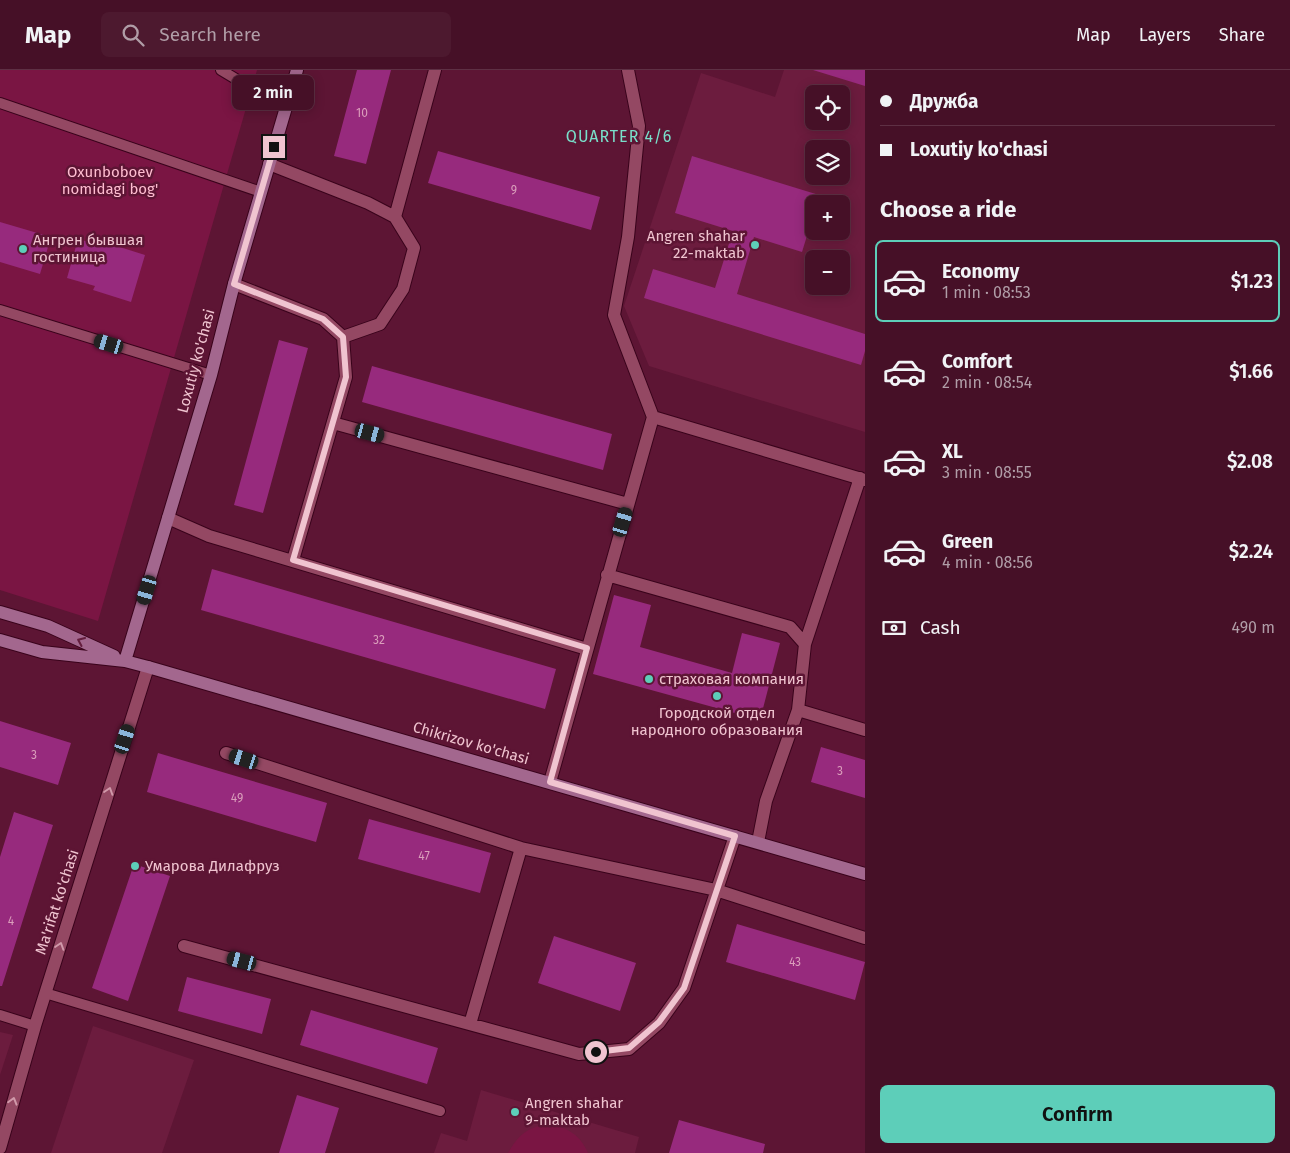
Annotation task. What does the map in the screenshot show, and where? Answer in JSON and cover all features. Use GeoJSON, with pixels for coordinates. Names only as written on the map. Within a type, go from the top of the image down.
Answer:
{"type":"FeatureCollection","features":[{"type":"Feature","properties":{"kind":"main road","name":"Loxutiy ko'chasi"},"geometry":{"type":"LineString","coordinates":[[125,661],[211,375],[234,284],[297,70]]}},
{"type":"Feature","properties":{"kind":"main road","name":"Chikrizov ko'chasi"},"geometry":{"type":"LineString","coordinates":[[0,612],[48,626],[125,661]]}},
{"type":"Feature","properties":{"kind":"main road","name":"Chikrizov ko'chasi"},"geometry":{"type":"LineString","coordinates":[[0,640],[42,652],[125,661],[148,667],[865,874]]}},
{"type":"Feature","properties":{"kind":"street"},"geometry":{"type":"LineString","coordinates":[[395,218],[435,70]]}},
{"type":"Feature","properties":{"kind":"street"},"geometry":{"type":"LineString","coordinates":[[550,782],[607,574],[653,417],[614,315],[628,236],[639,126],[628,70]]}},
{"type":"Feature","properties":{"kind":"street"},"geometry":{"type":"LineString","coordinates":[[269,164],[368,203],[395,218],[414,248],[403,289],[380,324],[343,337]]}},
{"type":"Feature","properties":{"kind":"street"},"geometry":{"type":"LineString","coordinates":[[234,284],[323,319],[343,337],[346,377],[293,560]]}},
{"type":"Feature","properties":{"kind":"street"},"geometry":{"type":"LineString","coordinates":[[653,417],[862,479],[804,644],[798,710],[766,801],[758,842]]}},
{"type":"Feature","properties":{"kind":"street"},"geometry":{"type":"LineString","coordinates":[[333,423],[628,504]]}},
{"type":"Feature","properties":{"kind":"street"},"geometry":{"type":"LineString","coordinates":[[168,518],[209,536],[587,648]]}},
{"type":"Feature","properties":{"kind":"street"},"geometry":{"type":"LineString","coordinates":[[607,574],[790,627],[804,644]]}},
{"type":"Feature","properties":{"kind":"street","name":"Ma'rifat ko'chasi"},"geometry":{"type":"LineString","coordinates":[[0,1148],[45,993],[148,667]]}},
{"type":"Feature","properties":{"kind":"street"},"geometry":{"type":"LineString","coordinates":[[798,710],[865,730]]}},
{"type":"Feature","properties":{"kind":"street"},"geometry":{"type":"LineString","coordinates":[[226,754],[521,848],[716,890],[865,938]]}},
{"type":"Feature","properties":{"kind":"street"},"geometry":{"type":"LineString","coordinates":[[184,946],[580,1054],[629,1048],[659,1022],[684,988],[735,836]]}},
{"type":"Feature","properties":{"kind":"street"},"geometry":{"type":"LineString","coordinates":[[470,1024],[521,848]]}},
{"type":"Feature","properties":{"kind":"lane"},"geometry":{"type":"LineString","coordinates":[[222,70],[246,85],[289,93]]}},
{"type":"Feature","properties":{"kind":"lane"},"geometry":{"type":"LineString","coordinates":[[0,103],[261,192]]}},
{"type":"Feature","properties":{"kind":"lane"},"geometry":{"type":"LineString","coordinates":[[0,310],[211,375]]}},
{"type":"Feature","properties":{"kind":"lane"},"geometry":{"type":"LineString","coordinates":[[45,993],[440,1111]]}},
{"type":"Feature","properties":{"kind":"lane"},"geometry":{"type":"LineString","coordinates":[[0,1015],[35,1026]]}},
{"type":"Feature","properties":{"kind":"shaded area","name":"Angren shahar 22-maktab"},"geometry":{"type":"Polygon","coordinates":[[[784,70],[865,70],[865,432],[649,366],[624,306],[701,73],[775,97],[784,70]]]}},
{"type":"Feature","properties":{"kind":"shaded area"},"geometry":{"type":"Polygon","coordinates":[[[93,1026],[194,1060],[162,1153],[51,1153],[93,1026]]]}},
{"type":"Feature","properties":{"kind":"shaded area"},"geometry":{"type":"Polygon","coordinates":[[[0,1032],[13,1035],[0,1075],[0,1032]]]}},
{"type":"Feature","properties":{"kind":"shaded area","name":"Angren shahar 9-maktab"},"geometry":{"type":"Polygon","coordinates":[[[481,1090],[639,1137],[635,1153],[434,1153],[441,1133],[467,1141],[481,1090]]]}},
{"type":"Feature","properties":{"kind":"green space","name":"Oxunboboev nomidagi bog'"},"geometry":{"type":"Polygon","coordinates":[[[0,70],[257,70],[98,621],[0,590],[0,70]]]}},
{"type":"Feature","properties":{"kind":"green space"},"geometry":{"type":"Polygon","coordinates":[[[549,1123],[573,1133],[581,1141],[588,1153],[508,1153],[524,1133],[549,1123]]]}},
{"type":"Feature","properties":{"kind":"building"},"geometry":{"type":"Polygon","coordinates":[[[357,70],[391,70],[366,164],[334,156],[357,70]]]}},
{"type":"Feature","properties":{"kind":"building"},"geometry":{"type":"Polygon","coordinates":[[[813,70],[865,70],[865,86],[813,70]]]}},
{"type":"Feature","properties":{"kind":"building"},"geometry":{"type":"Polygon","coordinates":[[[438,151],[600,197],[591,230],[428,183],[438,151]]]}},
{"type":"Feature","properties":{"kind":"building"},"geometry":{"type":"Polygon","coordinates":[[[692,156],[819,195],[805,195],[806,240],[802,252],[754,237],[737,294],[865,334],[865,351],[861,365],[644,298],[653,269],[715,288],[733,231],[675,213],[692,156]]]}},
{"type":"Feature","properties":{"kind":"building","name":"Ангрен бывшая гостиница"},"geometry":{"type":"Polygon","coordinates":[[[0,222],[51,237],[40,274],[0,262],[0,222]]]}},
{"type":"Feature","properties":{"kind":"building"},"geometry":{"type":"Polygon","coordinates":[[[78,239],[106,247],[107,243],[145,255],[131,302],[93,290],[95,286],[67,278],[78,239]]]}},
{"type":"Feature","properties":{"kind":"building"},"geometry":{"type":"Polygon","coordinates":[[[279,340],[308,348],[263,513],[234,505],[279,340]]]}},
{"type":"Feature","properties":{"kind":"building"},"geometry":{"type":"Polygon","coordinates":[[[372,366],[612,434],[603,470],[362,402],[372,366]]]}},
{"type":"Feature","properties":{"kind":"building"},"geometry":{"type":"Polygon","coordinates":[[[212,569],[556,669],[545,709],[201,610],[212,569]]]}},
{"type":"Feature","properties":{"kind":"building"},"geometry":{"type":"Polygon","coordinates":[[[614,595],[651,605],[640,647],[732,673],[742,633],[780,643],[760,720],[593,674],[614,595]]]}},
{"type":"Feature","properties":{"kind":"building"},"geometry":{"type":"Polygon","coordinates":[[[0,721],[71,743],[58,785],[0,767],[0,721]]]}},
{"type":"Feature","properties":{"kind":"building"},"geometry":{"type":"Polygon","coordinates":[[[821,747],[865,760],[865,798],[811,782],[821,747]]]}},
{"type":"Feature","properties":{"kind":"building"},"geometry":{"type":"Polygon","coordinates":[[[158,753],[327,803],[316,842],[147,792],[158,753]]]}},
{"type":"Feature","properties":{"kind":"building"},"geometry":{"type":"Polygon","coordinates":[[[14,812],[53,825],[2,986],[0,986],[0,857],[14,812]]]}},
{"type":"Feature","properties":{"kind":"building"},"geometry":{"type":"Polygon","coordinates":[[[369,819],[491,853],[480,893],[358,859],[369,819]]]}},
{"type":"Feature","properties":{"kind":"building"},"geometry":{"type":"Polygon","coordinates":[[[134,864],[170,876],[128,1001],[92,988],[134,864]]]}},
{"type":"Feature","properties":{"kind":"building"},"geometry":{"type":"Polygon","coordinates":[[[737,924],[865,962],[855,1000],[726,962],[737,924]]]}},
{"type":"Feature","properties":{"kind":"building"},"geometry":{"type":"Polygon","coordinates":[[[554,936],[636,963],[620,1011],[538,983],[554,936]]]}},
{"type":"Feature","properties":{"kind":"building"},"geometry":{"type":"Polygon","coordinates":[[[187,977],[271,999],[262,1034],[178,1011],[187,977]]]}},
{"type":"Feature","properties":{"kind":"building"},"geometry":{"type":"Polygon","coordinates":[[[311,1010],[438,1048],[427,1084],[300,1045],[311,1010]]]}},
{"type":"Feature","properties":{"kind":"building"},"geometry":{"type":"Polygon","coordinates":[[[297,1095],[339,1108],[325,1153],[279,1153],[297,1095]]]}},
{"type":"Feature","properties":{"kind":"building"},"geometry":{"type":"Polygon","coordinates":[[[679,1120],[765,1144],[763,1153],[669,1153],[679,1120]]]}},
{"type":"Feature","properties":{"kind":"place","name":"Angren shahar 22-maktab"},"geometry":{"type":"Point","coordinates":[755,245]}},
{"type":"Feature","properties":{"kind":"place","name":"Ангрен бывшая гостиница"},"geometry":{"type":"Point","coordinates":[23,249]}},
{"type":"Feature","properties":{"kind":"place","name":"страховая компания"},"geometry":{"type":"Point","coordinates":[649,679]}},
{"type":"Feature","properties":{"kind":"place","name":"Городской отдел народного образования"},"geometry":{"type":"Point","coordinates":[717,696]}},
{"type":"Feature","properties":{"kind":"place","name":"Умарова Дилафруз"},"geometry":{"type":"Point","coordinates":[135,866]}},
{"type":"Feature","properties":{"kind":"place","name":"Angren shahar 9-maktab"},"geometry":{"type":"Point","coordinates":[515,1112]}},
{"type":"Feature","properties":{"kind":"district","name":"QUARTER 4/6"},"geometry":{"type":"Point","coordinates":[619,136]}},
{"type":"Feature","properties":{"kind":"route"},"geometry":{"type":"LineString","coordinates":[[274,147],[234,284],[323,319],[343,337],[346,377],[293,560],[587,648],[550,782],[735,836],[684,988],[659,1022],[629,1048],[596,1052]]}}]}
